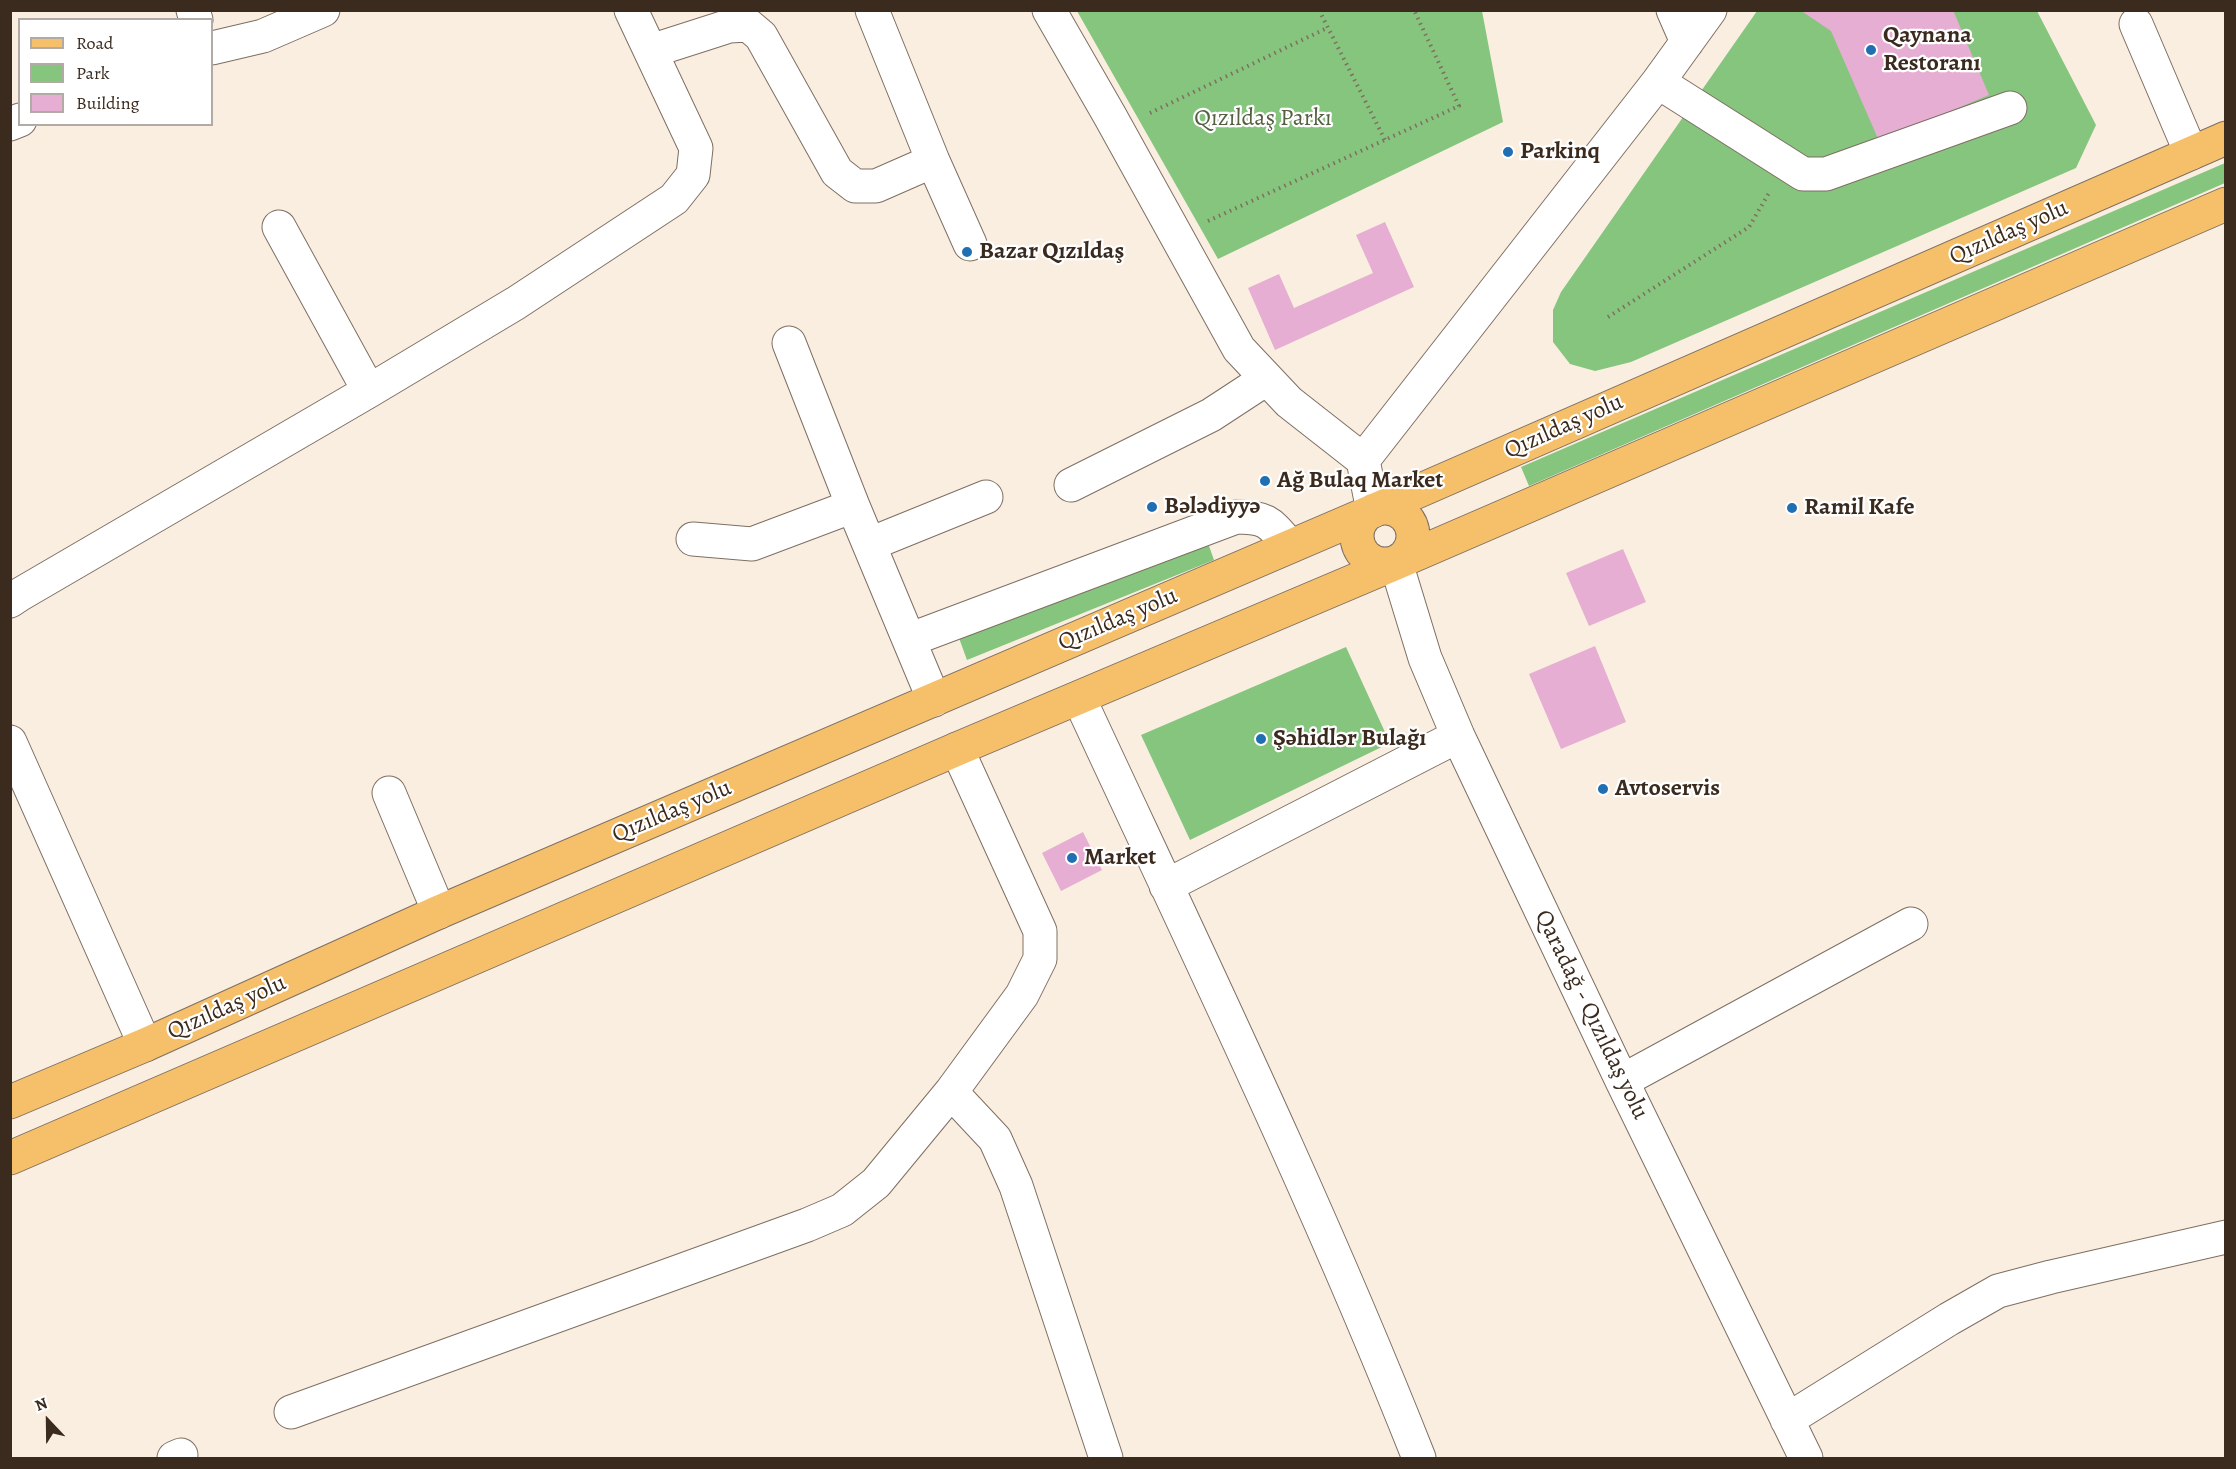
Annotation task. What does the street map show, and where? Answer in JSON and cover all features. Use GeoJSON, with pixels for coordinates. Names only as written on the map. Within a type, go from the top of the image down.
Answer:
{"type":"FeatureCollection","features":[{"type":"Feature","properties":{"kind":"main road","name":"Qızıldaş yolu"},"geometry":{"type":"LineString","coordinates":[[10,1102],[145,1045],[439,912],[1373,511],[2226,138]]}},
{"type":"Feature","properties":{"kind":"main road"},"geometry":{"type":"LineString","coordinates":[[10,1158],[2226,204]]}},
{"type":"Feature","properties":{"kind":"main road"},"geometry":{"type":"LineString","coordinates":[[1373,511],[1360,522],[1356,540],[1359,548],[1370,561],[1379,565],[1396,563]]}},
{"type":"Feature","properties":{"kind":"street"},"geometry":{"type":"LineString","coordinates":[[213,48],[263,36],[323,10]]}},
{"type":"Feature","properties":{"kind":"street"},"geometry":{"type":"LineString","coordinates":[[10,602],[19,594],[516,303],[674,199],[693,175],[696,148],[631,10]]}},
{"type":"Feature","properties":{"kind":"street"},"geometry":{"type":"LineString","coordinates":[[872,10],[933,161],[970,244]]}},
{"type":"Feature","properties":{"kind":"street"},"geometry":{"type":"LineString","coordinates":[[1048,10],[1110,116],[1239,349],[1289,402],[1363,460],[1373,511]]}},
{"type":"Feature","properties":{"kind":"street"},"geometry":{"type":"LineString","coordinates":[[1673,10],[1687,42]]}},
{"type":"Feature","properties":{"kind":"street"},"geometry":{"type":"LineString","coordinates":[[1363,460],[1658,82],[1710,10]]}},
{"type":"Feature","properties":{"kind":"street"},"geometry":{"type":"LineString","coordinates":[[2136,24],[2191,153]]}},
{"type":"Feature","properties":{"kind":"street"},"geometry":{"type":"LineString","coordinates":[[651,51],[729,26],[748,25],[761,36],[837,172],[855,186],[876,186],[933,161]]}},
{"type":"Feature","properties":{"kind":"street"},"geometry":{"type":"LineString","coordinates":[[1658,82],[1803,174],[1826,174],[2010,108]]}},
{"type":"Feature","properties":{"kind":"street"},"geometry":{"type":"LineString","coordinates":[[279,227],[369,391]]}},
{"type":"Feature","properties":{"kind":"street"},"geometry":{"type":"LineString","coordinates":[[789,343],[853,506],[934,700]]}},
{"type":"Feature","properties":{"kind":"street"},"geometry":{"type":"LineString","coordinates":[[1071,485],[1211,415],[1266,379]]}},
{"type":"Feature","properties":{"kind":"street"},"geometry":{"type":"LineString","coordinates":[[870,544],[986,497]]}},
{"type":"Feature","properties":{"kind":"street"},"geometry":{"type":"LineString","coordinates":[[693,539],[752,544],[853,506]]}},
{"type":"Feature","properties":{"kind":"street"},"geometry":{"type":"LineString","coordinates":[[909,640],[1236,517],[1254,517],[1271,524],[1290,546]]}},
{"type":"Feature","properties":{"kind":"street","name":"Qaradağ - Qızıldaş yolu"},"geometry":{"type":"LineString","coordinates":[[1396,563],[1425,658],[1458,736],[1622,1081],[1806,1458]]}},
{"type":"Feature","properties":{"kind":"street"},"geometry":{"type":"LineString","coordinates":[[1079,698],[1287,1145],[1375,1347],[1419,1458]]}},
{"type":"Feature","properties":{"kind":"street"},"geometry":{"type":"LineString","coordinates":[[1166,886],[1458,736]]}},
{"type":"Feature","properties":{"kind":"street"},"geometry":{"type":"LineString","coordinates":[[10,742],[145,1045]]}},
{"type":"Feature","properties":{"kind":"street"},"geometry":{"type":"LineString","coordinates":[[291,1412],[796,1229],[842,1210],[876,1183],[951,1092],[1022,995],[1040,959],[1040,931],[957,749]]}},
{"type":"Feature","properties":{"kind":"street"},"geometry":{"type":"LineString","coordinates":[[389,793],[439,912]]}},
{"type":"Feature","properties":{"kind":"street"},"geometry":{"type":"LineString","coordinates":[[1622,1081],[1911,924]]}},
{"type":"Feature","properties":{"kind":"street"},"geometry":{"type":"LineString","coordinates":[[951,1092],[995,1139],[1016,1186],[1106,1458]]}},
{"type":"Feature","properties":{"kind":"street"},"geometry":{"type":"LineString","coordinates":[[1787,1420],[1998,1291],[2226,1237]]}},
{"type":"Feature","properties":{"kind":"path"},"geometry":{"type":"LineString","coordinates":[[1319,10],[1385,140]]}},
{"type":"Feature","properties":{"kind":"path"},"geometry":{"type":"LineString","coordinates":[[1199,225],[1459,106],[1414,10]]}},
{"type":"Feature","properties":{"kind":"path"},"geometry":{"type":"LineString","coordinates":[[1149,113],[1327,28]]}},
{"type":"Feature","properties":{"kind":"path"},"geometry":{"type":"LineString","coordinates":[[1608,317],[1749,227],[1786,164]]}},
{"type":"Feature","properties":{"kind":"green space","name":"Qızıldaş Parkı"},"geometry":{"type":"Polygon","coordinates":[[[1077,11],[1482,11],[1503,122],[1218,259],[1077,11]]]}},
{"type":"Feature","properties":{"kind":"green space"},"geometry":{"type":"Polygon","coordinates":[[[1757,11],[2037,11],[2096,125],[2076,168],[1631,362],[1595,371],[1570,364],[1553,342],[1553,310],[1561,292],[1757,11]]]}},
{"type":"Feature","properties":{"kind":"green space"},"geometry":{"type":"Polygon","coordinates":[[[2225,163],[2225,183],[1529,486],[1521,467],[2225,163]]]}},
{"type":"Feature","properties":{"kind":"green space"},"geometry":{"type":"Polygon","coordinates":[[[1208,543],[1214,560],[967,660],[959,638],[1208,543]]]}},
{"type":"Feature","properties":{"kind":"green space"},"geometry":{"type":"Polygon","coordinates":[[[1346,647],[1390,743],[1190,840],[1141,735],[1346,647]]]}},
{"type":"Feature","properties":{"kind":"building"},"geometry":{"type":"Polygon","coordinates":[[[1800,10],[1953,10],[1989,95],[1879,141],[1831,31],[1800,10]]]}},
{"type":"Feature","properties":{"kind":"building"},"geometry":{"type":"Polygon","coordinates":[[[1385,222],[1414,287],[1275,350],[1248,288],[1279,274],[1294,308],[1373,273],[1356,235],[1385,222]]]}},
{"type":"Feature","properties":{"kind":"building"},"geometry":{"type":"Polygon","coordinates":[[[1623,549],[1646,602],[1589,626],[1566,573],[1623,549]]]}},
{"type":"Feature","properties":{"kind":"building"},"geometry":{"type":"Polygon","coordinates":[[[1595,646],[1626,722],[1561,749],[1529,674],[1595,646]]]}},
{"type":"Feature","properties":{"kind":"building"},"geometry":{"type":"Polygon","coordinates":[[[1083,832],[1102,870],[1061,891],[1042,853],[1083,832]]]}},
{"type":"Feature","properties":{"kind":"place","name":"Qaynana Restoranı"},"geometry":{"type":"Point","coordinates":[1871,50]}},
{"type":"Feature","properties":{"kind":"place","name":"Parkinq"},"geometry":{"type":"Point","coordinates":[1508,152]}},
{"type":"Feature","properties":{"kind":"place","name":"Bazar Qızıldaş"},"geometry":{"type":"Point","coordinates":[967,252]}},
{"type":"Feature","properties":{"kind":"place","name":"Ağ Bulaq Market"},"geometry":{"type":"Point","coordinates":[1265,481]}},
{"type":"Feature","properties":{"kind":"place","name":"Bələdiyyə"},"geometry":{"type":"Point","coordinates":[1152,507]}},
{"type":"Feature","properties":{"kind":"place","name":"Ramil Kafe"},"geometry":{"type":"Point","coordinates":[1792,508]}},
{"type":"Feature","properties":{"kind":"place","name":"Şəhidlər Bulağı"},"geometry":{"type":"Point","coordinates":[1261,739]}},
{"type":"Feature","properties":{"kind":"place","name":"Avtoservis"},"geometry":{"type":"Point","coordinates":[1603,789]}},
{"type":"Feature","properties":{"kind":"place","name":"Market"},"geometry":{"type":"Point","coordinates":[1072,858]}}]}
